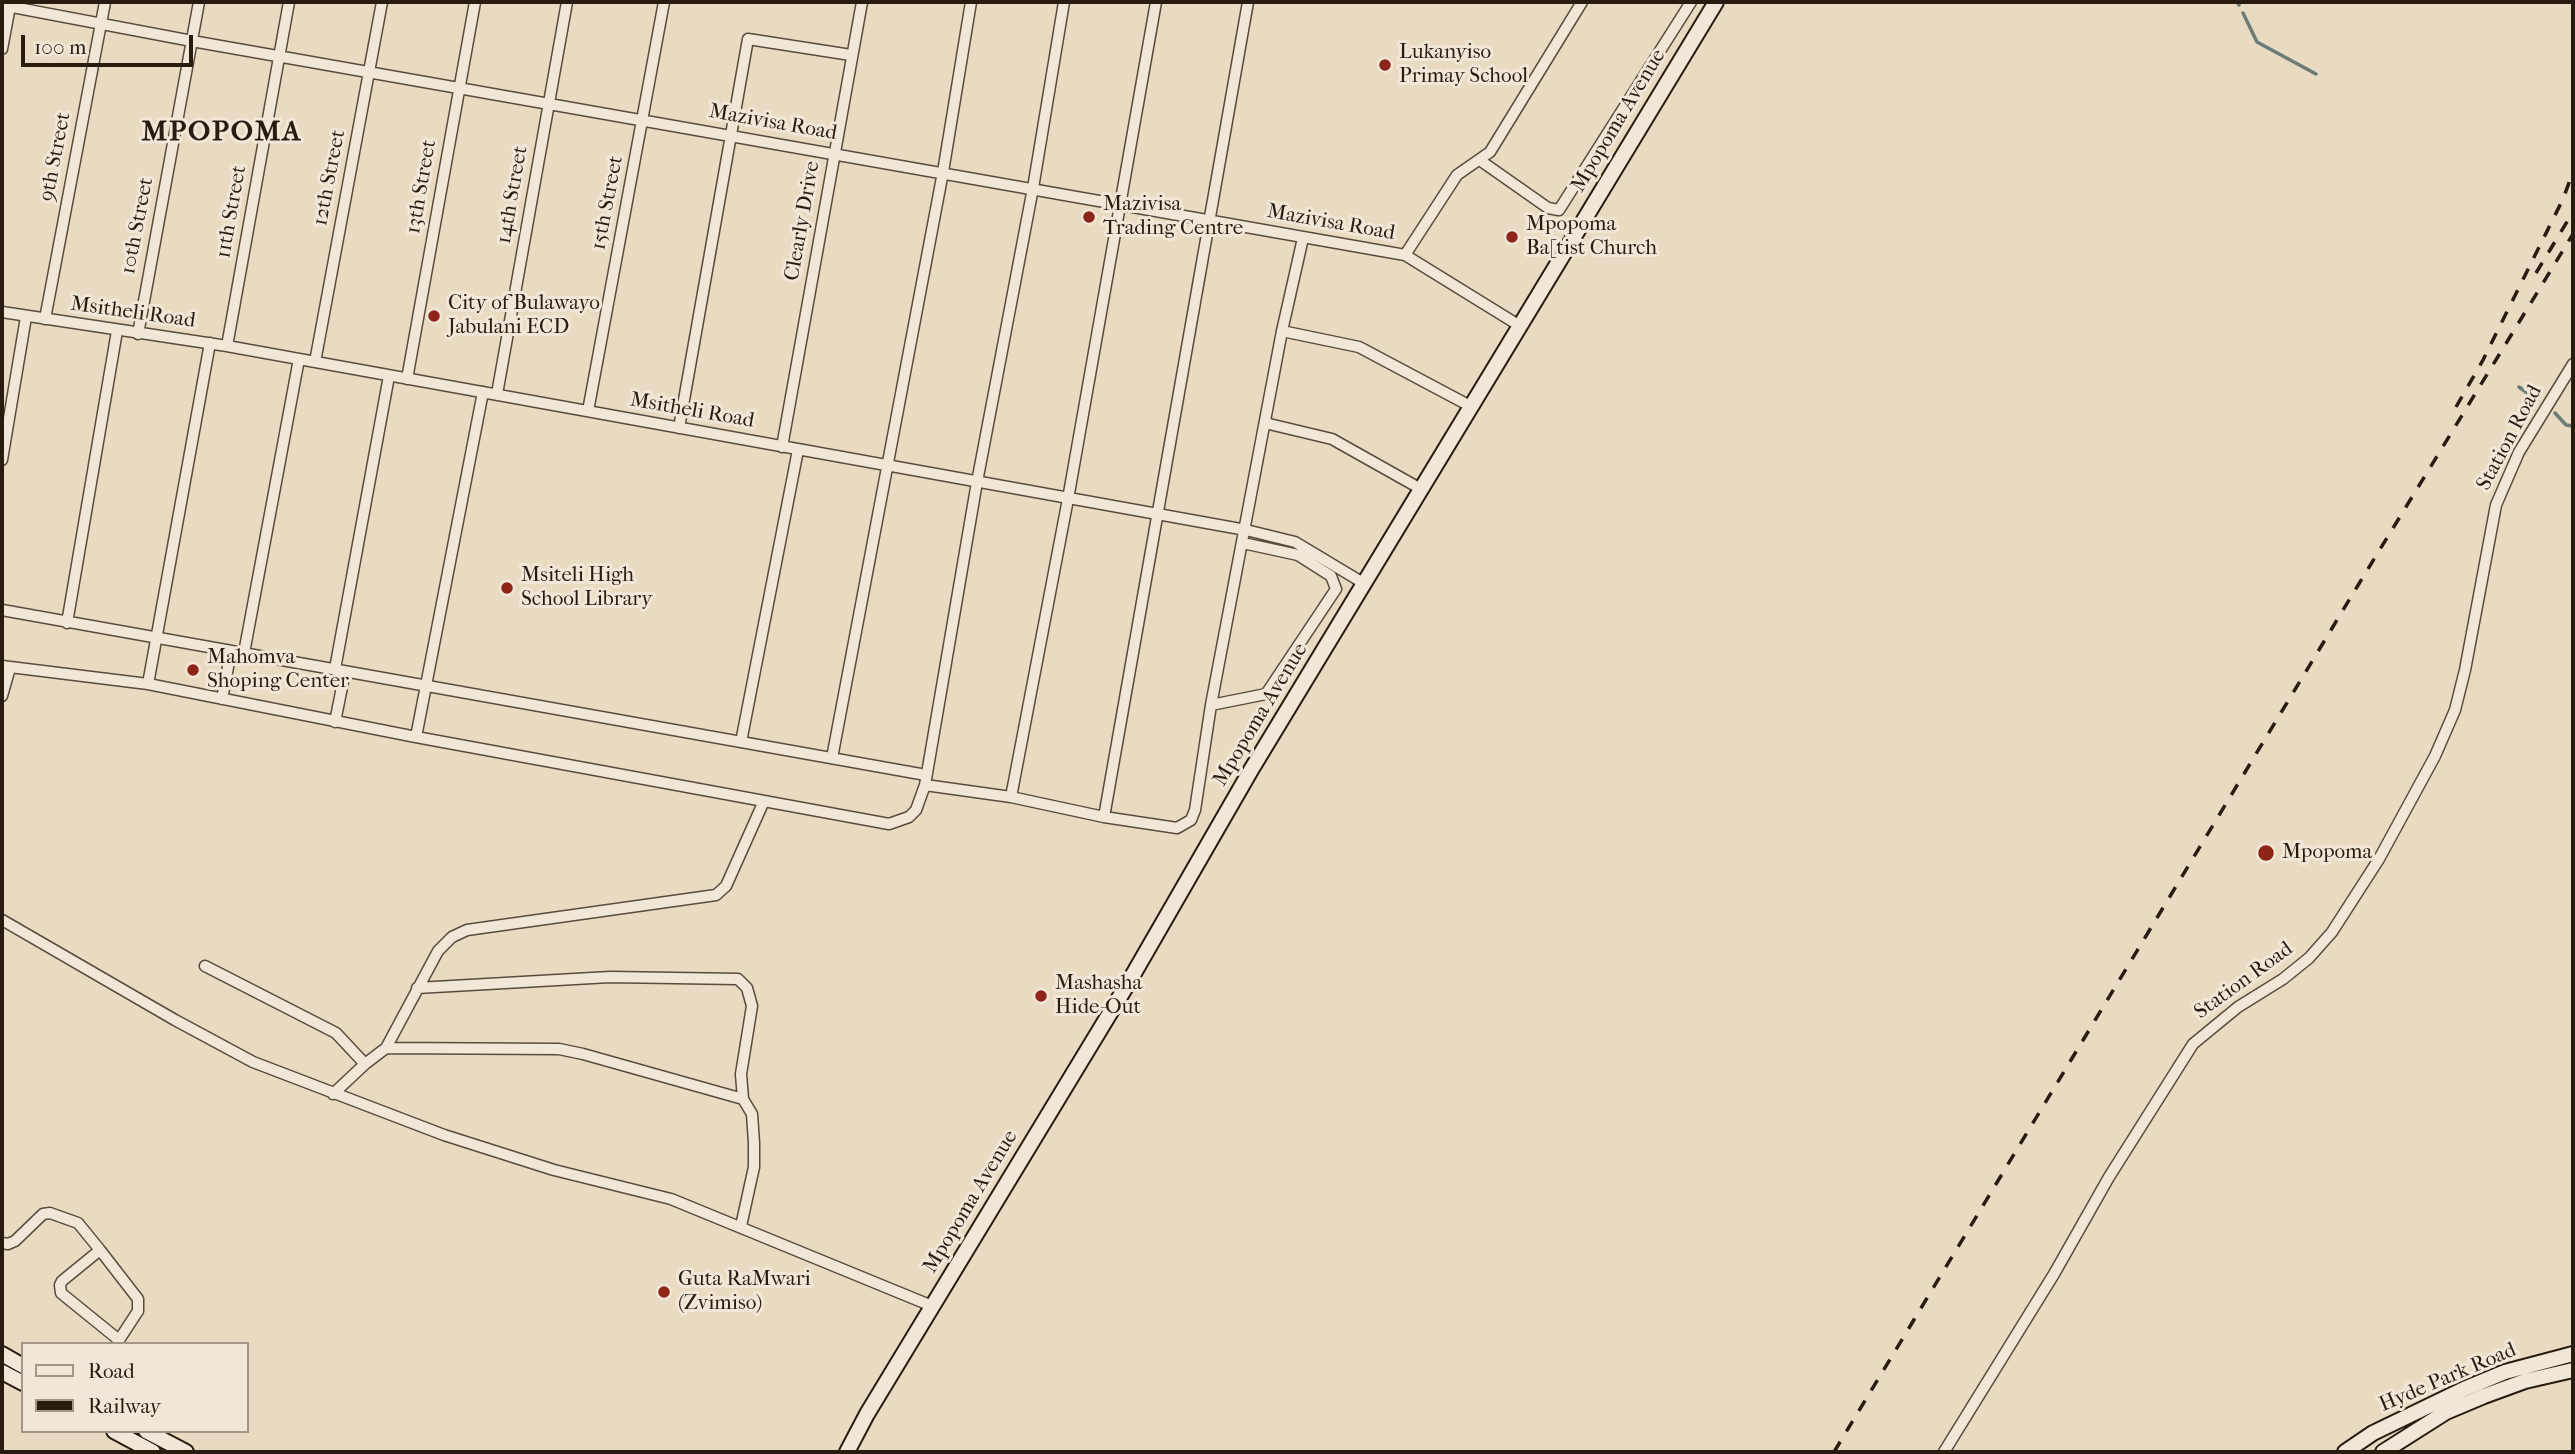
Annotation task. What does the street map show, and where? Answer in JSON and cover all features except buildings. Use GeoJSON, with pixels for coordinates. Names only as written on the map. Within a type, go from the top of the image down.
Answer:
{"type":"FeatureCollection","features":[{"type":"Feature","properties":{"kind":"street","name":"9th Street"},"geometry":{"type":"LineString","coordinates":[[45,319],[105,2]]}},
{"type":"Feature","properties":{"kind":"street","name":"10th Street"},"geometry":{"type":"LineString","coordinates":[[138,334],[199,2]]}},
{"type":"Feature","properties":{"kind":"street","name":"11th Street"},"geometry":{"type":"LineString","coordinates":[[227,346],[289,2]]}},
{"type":"Feature","properties":{"kind":"street","name":"12th Street"},"geometry":{"type":"LineString","coordinates":[[315,362],[382,2]]}},
{"type":"Feature","properties":{"kind":"street","name":"13th Street"},"geometry":{"type":"LineString","coordinates":[[407,379],[475,2]]}},
{"type":"Feature","properties":{"kind":"street","name":"14th Street"},"geometry":{"type":"LineString","coordinates":[[497,394],[567,2]]}},
{"type":"Feature","properties":{"kind":"street","name":"15th Street"},"geometry":{"type":"LineString","coordinates":[[588,411],[664,2]]}},
{"type":"Feature","properties":{"kind":"street","name":"Clearly Drive"},"geometry":{"type":"LineString","coordinates":[[782,447],[862,2]]}},
{"type":"Feature","properties":{"kind":"street"},"geometry":{"type":"LineString","coordinates":[[832,758],[889,466],[971,2]]}},
{"type":"Feature","properties":{"kind":"street"},"geometry":{"type":"LineString","coordinates":[[2,696],[6,667],[148,684],[335,722],[889,824],[909,817],[916,810],[925,780],[977,482],[1033,188],[1064,2]]}},
{"type":"Feature","properties":{"kind":"street"},"geometry":{"type":"LineString","coordinates":[[1012,797],[1156,2]]}},
{"type":"Feature","properties":{"kind":"street"},"geometry":{"type":"LineString","coordinates":[[1104,817],[1248,2]]}},
{"type":"Feature","properties":{"kind":"street"},"geometry":{"type":"LineString","coordinates":[[1405,255],[1457,175],[1481,161],[1490,152],[1582,2]]}},
{"type":"Feature","properties":{"kind":"street"},"geometry":{"type":"LineString","coordinates":[[1481,161],[1548,208],[1559,210],[1691,2]]}},
{"type":"Feature","properties":{"kind":"street","name":"Mpopoma Avenue"},"geometry":{"type":"LineString","coordinates":[[847,1452],[867,1413],[1130,980],[1251,770],[1716,2]]}},
{"type":"Feature","properties":{"kind":"street","name":"Mazivisa Road"},"geometry":{"type":"LineString","coordinates":[[6,5],[192,41],[1405,255],[1520,326]]}},
{"type":"Feature","properties":{"kind":"street"},"geometry":{"type":"LineString","coordinates":[[2,49],[6,5]]}},
{"type":"Feature","properties":{"kind":"street"},"geometry":{"type":"LineString","coordinates":[[679,428],[748,39],[851,55]]}},
{"type":"Feature","properties":{"kind":"street"},"geometry":{"type":"LineString","coordinates":[[2,610],[832,758],[1104,817],[1177,828],[1191,820],[1195,810],[1211,705],[1282,331],[1303,238]]}},
{"type":"Feature","properties":{"kind":"street","name":"Msitheli Road"},"geometry":{"type":"LineString","coordinates":[[2,312],[210,343],[1246,530],[1295,542],[1364,584]]}},
{"type":"Feature","properties":{"kind":"street"},"geometry":{"type":"LineString","coordinates":[[2,460],[26,317]]}},
{"type":"Feature","properties":{"kind":"street"},"geometry":{"type":"LineString","coordinates":[[67,623],[117,331]]}},
{"type":"Feature","properties":{"kind":"street"},"geometry":{"type":"LineString","coordinates":[[1282,331],[1359,347],[1472,407]]}},
{"type":"Feature","properties":{"kind":"street"},"geometry":{"type":"LineString","coordinates":[[148,684],[210,343]]}},
{"type":"Feature","properties":{"kind":"street"},"geometry":{"type":"LineString","coordinates":[[244,653],[299,359]]}},
{"type":"Feature","properties":{"kind":"street","name":"Station Road"},"geometry":{"type":"LineString","coordinates":[[1944,1452],[2054,1274],[2109,1177],[2193,1044],[2238,1007],[2283,979],[2309,958],[2332,932],[2379,859],[2435,756],[2455,710],[2496,505],[2519,452],[2573,364]]}},
{"type":"Feature","properties":{"kind":"street"},"geometry":{"type":"LineString","coordinates":[[335,722],[340,671],[389,376]]}},
{"type":"Feature","properties":{"kind":"street"},"geometry":{"type":"LineString","coordinates":[[416,737],[483,392]]}},
{"type":"Feature","properties":{"kind":"street"},"geometry":{"type":"LineString","coordinates":[[1265,424],[1332,439],[1421,489]]}},
{"type":"Feature","properties":{"kind":"street"},"geometry":{"type":"LineString","coordinates":[[741,742],[798,450]]}},
{"type":"Feature","properties":{"kind":"street"},"geometry":{"type":"LineString","coordinates":[[1211,705],[1266,694],[1336,589],[1331,576],[1298,555],[1242,543]]}},
{"type":"Feature","properties":{"kind":"street"},"geometry":{"type":"LineString","coordinates":[[222,699],[232,651]]}},
{"type":"Feature","properties":{"kind":"street"},"geometry":{"type":"LineString","coordinates":[[333,1094],[386,1048],[438,951],[452,937],[467,930],[716,895],[726,886],[764,801]]}},
{"type":"Feature","properties":{"kind":"street"},"geometry":{"type":"LineString","coordinates":[[2,920],[253,1062],[444,1135],[554,1170],[671,1199],[932,1306]]}},
{"type":"Feature","properties":{"kind":"street"},"geometry":{"type":"LineString","coordinates":[[205,967],[336,1033],[365,1064]]}},
{"type":"Feature","properties":{"kind":"street"},"geometry":{"type":"LineString","coordinates":[[417,988],[610,977],[738,979],[747,988],[752,1006],[741,1074],[743,1099],[752,1114],[754,1143],[754,1167],[741,1226]]}},
{"type":"Feature","properties":{"kind":"street"},"geometry":{"type":"LineString","coordinates":[[386,1048],[559,1049],[743,1099]]}},
{"type":"Feature","properties":{"kind":"street"},"geometry":{"type":"LineString","coordinates":[[2,1243],[15,1241],[36,1218],[50,1213],[78,1223],[100,1250],[138,1299],[138,1311],[118,1342],[61,1293],[62,1281],[100,1250]]}},
{"type":"Feature","properties":{"kind":"street"},"geometry":{"type":"LineString","coordinates":[[2,1354],[21,1365]]}},
{"type":"Feature","properties":{"kind":"street","name":"Hyde Park Road"},"geometry":{"type":"LineString","coordinates":[[2345,1452],[2373,1433],[2474,1385],[2505,1372],[2573,1354]]}},
{"type":"Feature","properties":{"kind":"street","name":"Hyde Park Road"},"geometry":{"type":"LineString","coordinates":[[2383,1452],[2446,1412],[2525,1381],[2573,1370]]}},
{"type":"Feature","properties":{"kind":"street"},"geometry":{"type":"LineString","coordinates":[[2,1372],[21,1382]]}},
{"type":"Feature","properties":{"kind":"street"},"geometry":{"type":"LineString","coordinates":[[118,1433],[153,1452]]}},
{"type":"Feature","properties":{"kind":"street"},"geometry":{"type":"LineString","coordinates":[[150,1433],[186,1452]]}},
{"type":"Feature","properties":{"kind":"waterway"},"geometry":{"type":"LineString","coordinates":[[2243,13],[2257,42],[2316,74]]}},
{"type":"Feature","properties":{"kind":"waterway"},"geometry":{"type":"LineString","coordinates":[[2519,387],[2537,400]]}},
{"type":"Feature","properties":{"kind":"waterway"},"geometry":{"type":"LineString","coordinates":[[2555,413],[2566,425],[2573,426]]}},
{"type":"Feature","properties":{"kind":"railway"},"geometry":{"type":"LineString","coordinates":[[2456,407],[2483,360],[2563,199],[2573,172]]}},
{"type":"Feature","properties":{"kind":"railway"},"geometry":{"type":"LineString","coordinates":[[2536,273],[2573,212]]}},
{"type":"Feature","properties":{"kind":"railway"},"geometry":{"type":"LineString","coordinates":[[1834,1452],[2573,234]]}},
{"type":"Feature","properties":{"kind":"place","name":"Lukanyiso Primay School"},"geometry":{"type":"Point","coordinates":[1385,65]}},
{"type":"Feature","properties":{"kind":"place","name":"Mazivisa Trading Centre"},"geometry":{"type":"Point","coordinates":[1089,217]}},
{"type":"Feature","properties":{"kind":"place","name":"Mpopoma Ba[tist Church"},"geometry":{"type":"Point","coordinates":[1512,237]}},
{"type":"Feature","properties":{"kind":"place","name":"City of Bulawayo Jabulani ECD"},"geometry":{"type":"Point","coordinates":[434,316]}},
{"type":"Feature","properties":{"kind":"place","name":"Msiteli High School Library"},"geometry":{"type":"Point","coordinates":[507,588]}},
{"type":"Feature","properties":{"kind":"place","name":"Mahomva Shoping Center"},"geometry":{"type":"Point","coordinates":[193,670]}},
{"type":"Feature","properties":{"kind":"place","name":"Mpopoma"},"geometry":{"type":"Point","coordinates":[2266,853]}},
{"type":"Feature","properties":{"kind":"place","name":"Mashasha Hide-Out"},"geometry":{"type":"Point","coordinates":[1041,996]}},
{"type":"Feature","properties":{"kind":"place","name":"Guta RaMwari (Zvimiso)"},"geometry":{"type":"Point","coordinates":[664,1292]}},
{"type":"Feature","properties":{"kind":"district","name":"MPOPOMA"},"geometry":{"type":"Point","coordinates":[222,133]}}]}
